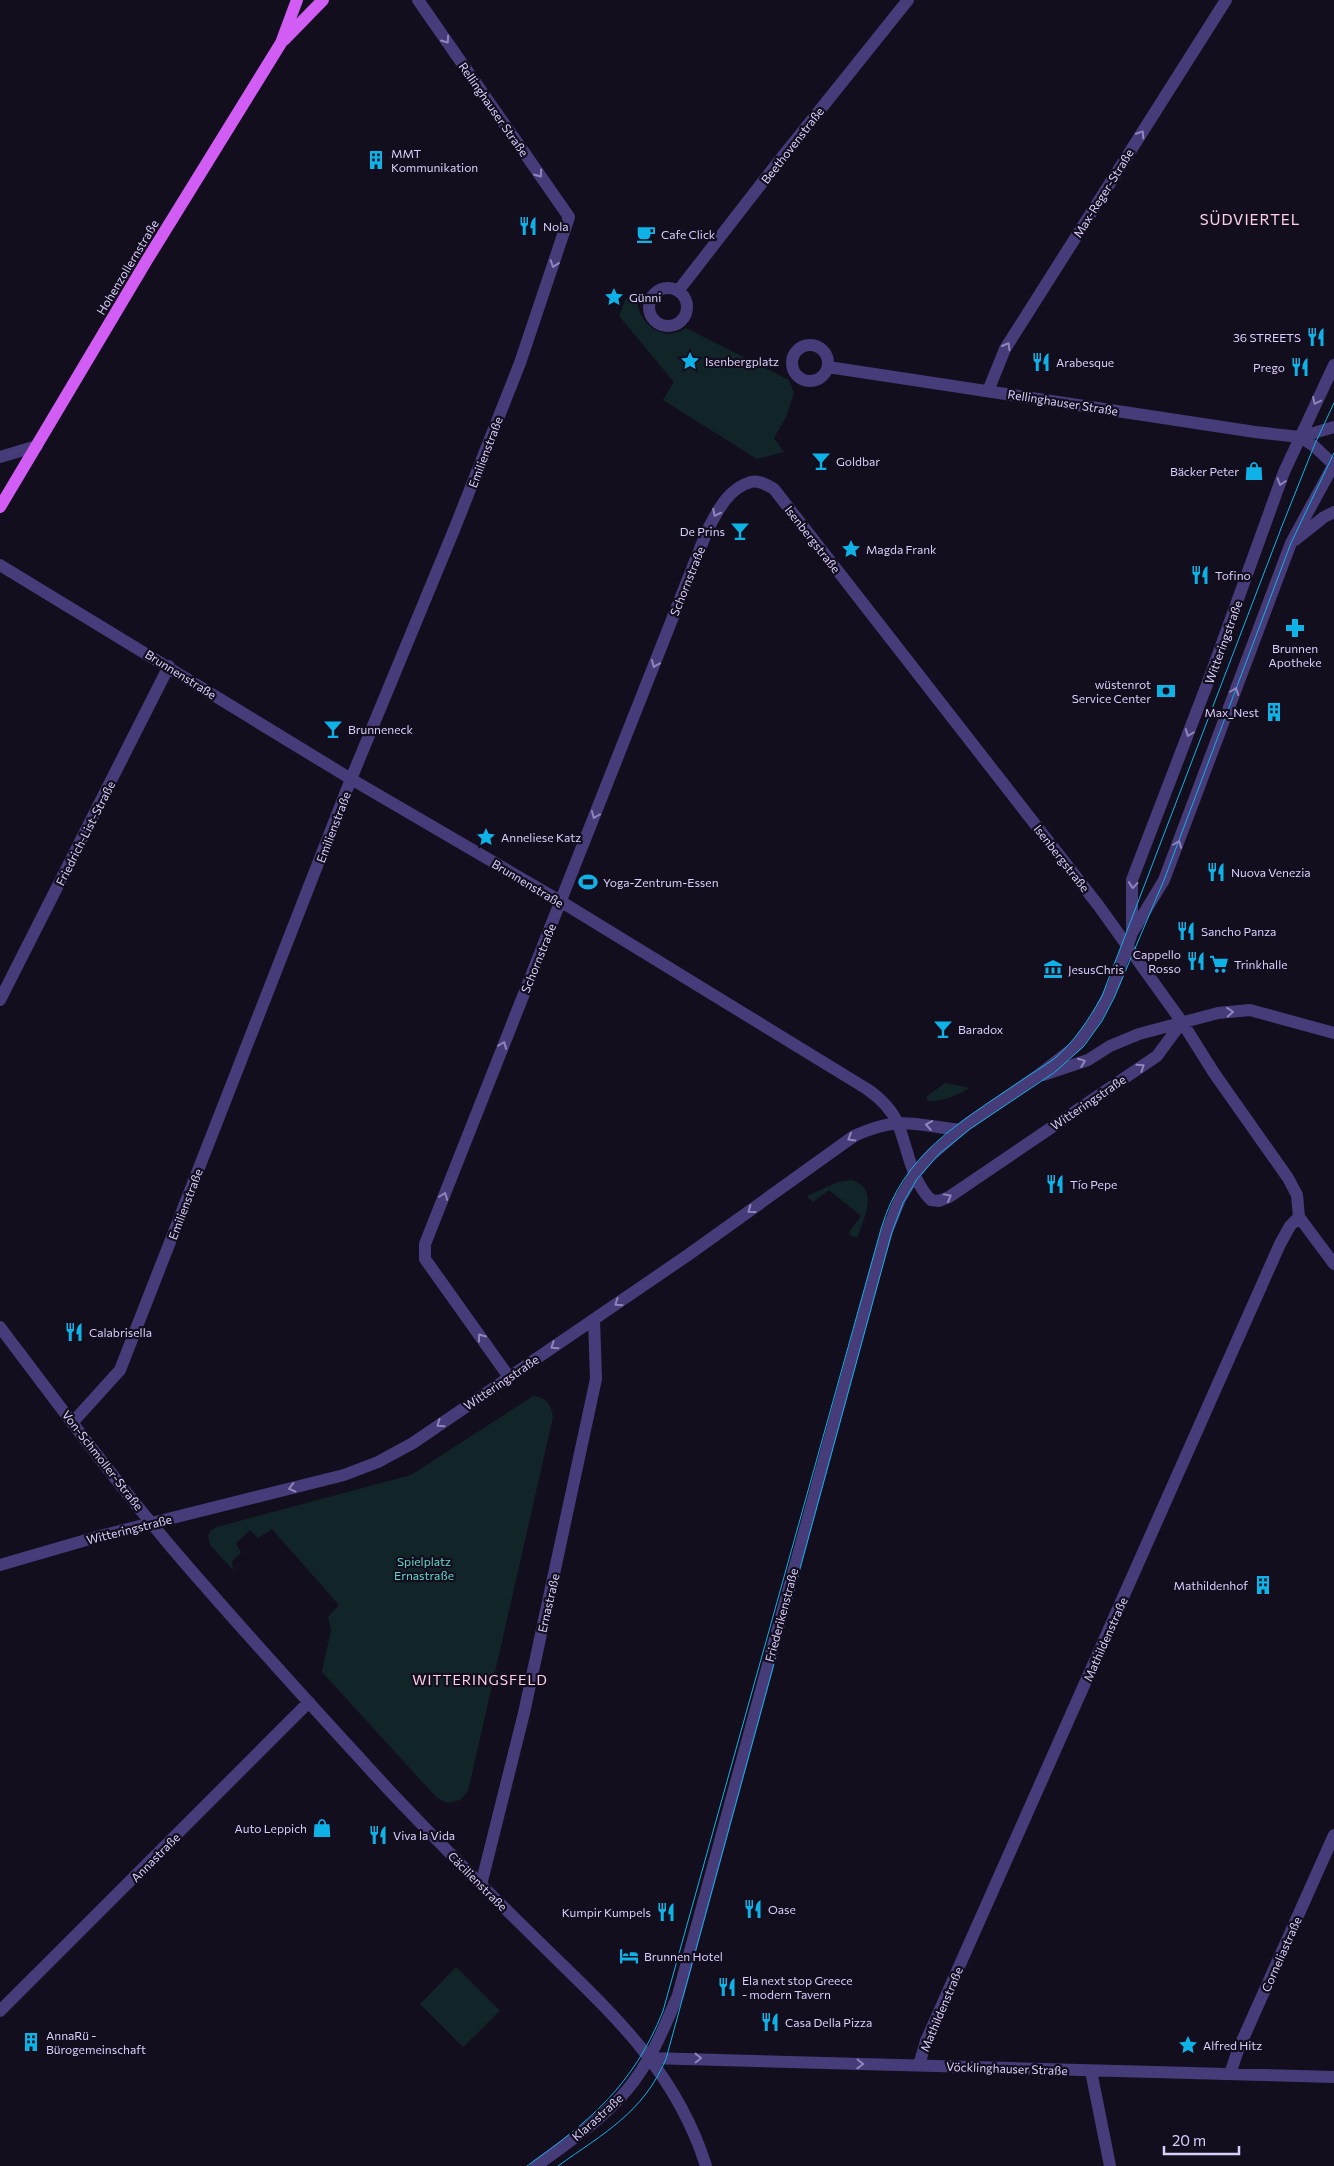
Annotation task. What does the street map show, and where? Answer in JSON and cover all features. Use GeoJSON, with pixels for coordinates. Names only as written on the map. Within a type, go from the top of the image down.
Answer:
{"type":"FeatureCollection","features":[{"type":"Feature","properties":{"kind":"main road","name":"Hohenzollernstraße"},"geometry":{"type":"LineString","coordinates":[[0,508],[147,260],[281,43],[297,0]]}},
{"type":"Feature","properties":{"kind":"main road","name":"Hohenzollernstraße"},"geometry":{"type":"LineString","coordinates":[[281,43],[323,0]]}},
{"type":"Feature","properties":{"kind":"street","name":"Rellinghauser Straße"},"geometry":{"type":"LineString","coordinates":[[418,0],[569,217]]}},
{"type":"Feature","properties":{"kind":"street","name":"Beethovenstraße"},"geometry":{"type":"LineString","coordinates":[[678,291],[908,0]]}},
{"type":"Feature","properties":{"kind":"street","name":"Max-Reger-Straße"},"geometry":{"type":"LineString","coordinates":[[988,391],[1005,349],[1226,0]]}},
{"type":"Feature","properties":{"kind":"street","name":"Emilienstraße"},"geometry":{"type":"LineString","coordinates":[[72,1423],[120,1370],[352,779],[520,363],[569,217]]}},
{"type":"Feature","properties":{"kind":"street","name":"Witteringstraße"},"geometry":{"type":"LineString","coordinates":[[1132,933],[1132,880],[1218,656],[1284,472],[1334,365]]}},
{"type":"Feature","properties":{"kind":"street","name":"Rellinghauser Straße"},"geometry":{"type":"LineString","coordinates":[[828,367],[1300,437],[1314,446],[1334,464]]}},
{"type":"Feature","properties":{"kind":"street","name":"Rellinghauser Straße"},"geometry":{"type":"LineString","coordinates":[[1300,437],[1334,427]]}},
{"type":"Feature","properties":{"kind":"street"},"geometry":{"type":"LineString","coordinates":[[0,457],[37,446]]}},
{"type":"Feature","properties":{"kind":"street","name":"Witteringstraße"},"geometry":{"type":"LineString","coordinates":[[1182,1022],[1157,1056],[946,1199],[939,1201],[931,1200],[915,1174],[936,1150],[960,1130],[1036,1077],[1076,1046],[1090,1028],[1114,984],[1132,933],[1164,880],[1291,543],[1334,464]]}},
{"type":"Feature","properties":{"kind":"street","name":"Schornstraße"},"geometry":{"type":"LineString","coordinates":[[509,1377],[425,1259],[425,1244],[707,532],[720,506],[734,492],[752,482]]}},
{"type":"Feature","properties":{"kind":"street","name":"Isenbergstraße"},"geometry":{"type":"LineString","coordinates":[[752,482],[761,482],[774,489],[1098,905],[1182,1022],[1214,1073],[1288,1178],[1297,1195],[1299,1217],[1334,1264]]}},
{"type":"Feature","properties":{"kind":"street"},"geometry":{"type":"LineString","coordinates":[[1291,543],[1324,517],[1334,512]]}},
{"type":"Feature","properties":{"kind":"street","name":"Brunnenstraße"},"geometry":{"type":"LineString","coordinates":[[0,564],[352,779],[560,901],[867,1089],[880,1098],[897,1122],[915,1174]]}},
{"type":"Feature","properties":{"kind":"street","name":"Friedrich-List-Straße"},"geometry":{"type":"LineString","coordinates":[[0,1000],[169,666]]}},
{"type":"Feature","properties":{"kind":"street"},"geometry":{"type":"LineString","coordinates":[[1182,1022],[1218,1013],[1250,1010],[1334,1033]]}},
{"type":"Feature","properties":{"kind":"street","name":"Witteringstraße"},"geometry":{"type":"LineString","coordinates":[[1036,1077],[1088,1060],[1110,1046],[1139,1034],[1182,1022]]}},
{"type":"Feature","properties":{"kind":"street","name":"Witteringstraße"},"geometry":{"type":"LineString","coordinates":[[0,1565],[152,1523],[344,1474],[378,1462],[413,1443],[594,1319],[854,1136],[897,1122],[960,1130]]}},
{"type":"Feature","properties":{"kind":"street","name":"Friederikenstraße"},"geometry":{"type":"LineString","coordinates":[[649,2058],[671,2011],[683,1977],[887,1230],[900,1199],[915,1174]]}},
{"type":"Feature","properties":{"kind":"street","name":"Mathildenstraße"},"geometry":{"type":"LineString","coordinates":[[918,2064],[926,2041],[1280,1244],[1290,1226],[1299,1217]]}},
{"type":"Feature","properties":{"kind":"street","name":"Ernastraße"},"geometry":{"type":"LineString","coordinates":[[482,1885],[524,1713],[596,1379],[594,1319]]}},
{"type":"Feature","properties":{"kind":"street","name":"Von-Schmoller-Straße"},"geometry":{"type":"LineString","coordinates":[[0,1327],[72,1423],[152,1523],[309,1702]]}},
{"type":"Feature","properties":{"kind":"street","name":"Cäcilienstraße"},"geometry":{"type":"LineString","coordinates":[[309,1702],[390,1791],[620,2022],[649,2058],[683,2108],[696,2136],[706,2166]]}},
{"type":"Feature","properties":{"kind":"street","name":"Annastraße"},"geometry":{"type":"LineString","coordinates":[[0,2011],[309,1702]]}},
{"type":"Feature","properties":{"kind":"street","name":"Corneliastraße"},"geometry":{"type":"LineString","coordinates":[[1230,2074],[1238,2050],[1334,1835]]}},
{"type":"Feature","properties":{"kind":"street","name":"Vöcklinghauser Straße"},"geometry":{"type":"LineString","coordinates":[[649,2058],[918,2064],[1091,2072],[1334,2077]]}},
{"type":"Feature","properties":{"kind":"street","name":"Klarastraße"},"geometry":{"type":"LineString","coordinates":[[536,2166],[583,2131],[611,2107],[627,2090],[649,2058]]}},
{"type":"Feature","properties":{"kind":"street"},"geometry":{"type":"LineString","coordinates":[[1091,2072],[1110,2166]]}},
{"type":"Feature","properties":{"kind":"green space","name":"Isenbergplatz"},"geometry":{"type":"Polygon","coordinates":[[[626,298],[637,303],[644,319],[655,330],[670,334],[686,328],[789,380],[794,393],[786,417],[774,438],[784,452],[757,459],[663,400],[674,382],[619,316],[626,298]]]}},
{"type":"Feature","properties":{"kind":"green space"},"geometry":{"type":"Polygon","coordinates":[[[945,1083],[970,1088],[943,1100],[927,1100],[926,1097],[945,1083]]]}},
{"type":"Feature","properties":{"kind":"green space"},"geometry":{"type":"Polygon","coordinates":[[[851,1180],[860,1184],[865,1189],[868,1204],[857,1238],[850,1235],[849,1232],[861,1216],[829,1190],[813,1202],[807,1196],[838,1182],[851,1180]]]}},
{"type":"Feature","properties":{"kind":"green space","name":"Spielplatz Ernastraße"},"geometry":{"type":"Polygon","coordinates":[[[533,1396],[547,1402],[553,1417],[468,1791],[460,1800],[447,1803],[437,1798],[322,1672],[331,1630],[328,1617],[339,1605],[272,1529],[258,1538],[250,1530],[236,1543],[241,1553],[232,1561],[233,1570],[210,1545],[208,1536],[211,1530],[217,1527],[411,1475],[533,1396]]]}},
{"type":"Feature","properties":{"kind":"green space"},"geometry":{"type":"Polygon","coordinates":[[[456,1967],[500,2011],[463,2047],[420,2004],[456,1967]]]}},
{"type":"Feature","properties":{"kind":"tram line"},"geometry":{"type":"LineString","coordinates":[[527,2166],[571,2133],[607,2100],[638,2061],[663,2011],[881,1229],[891,1203],[903,1180],[936,1143],[975,1112],[1062,1052],[1081,1029],[1102,996],[1282,526],[1314,446],[1334,403]]}},
{"type":"Feature","properties":{"kind":"tram line"},"geometry":{"type":"LineString","coordinates":[[558,2166],[606,2132],[634,2108],[657,2078],[666,2059],[892,1232],[903,1203],[917,1179],[939,1154],[970,1129],[1055,1072],[1084,1046],[1102,1021],[1114,998],[1164,880],[1291,543],[1334,453]]}},
{"type":"Feature","properties":{"kind":"place","name":"MMT Kommunikation"},"geometry":{"type":"Point","coordinates":[376,160]}},
{"type":"Feature","properties":{"kind":"place","name":"Nola"},"geometry":{"type":"Point","coordinates":[528,226]}},
{"type":"Feature","properties":{"kind":"place","name":"Cafe Click"},"geometry":{"type":"Point","coordinates":[646,234]}},
{"type":"Feature","properties":{"kind":"place","name":"Günni"},"geometry":{"type":"Point","coordinates":[614,297]}},
{"type":"Feature","properties":{"kind":"place","name":"36 STREETS"},"geometry":{"type":"Point","coordinates":[1316,337]}},
{"type":"Feature","properties":{"kind":"place","name":"Isenbergplatz"},"geometry":{"type":"Point","coordinates":[690,361]}},
{"type":"Feature","properties":{"kind":"place","name":"Arabesque"},"geometry":{"type":"Point","coordinates":[1041,362]}},
{"type":"Feature","properties":{"kind":"place","name":"Prego"},"geometry":{"type":"Point","coordinates":[1300,367]}},
{"type":"Feature","properties":{"kind":"place","name":"Goldbar"},"geometry":{"type":"Point","coordinates":[821,461]}},
{"type":"Feature","properties":{"kind":"place","name":"Bäcker Peter"},"geometry":{"type":"Point","coordinates":[1254,471]}},
{"type":"Feature","properties":{"kind":"place","name":"De Prins"},"geometry":{"type":"Point","coordinates":[740,531]}},
{"type":"Feature","properties":{"kind":"place","name":"Magda Frank"},"geometry":{"type":"Point","coordinates":[851,549]}},
{"type":"Feature","properties":{"kind":"place","name":"Tofino"},"geometry":{"type":"Point","coordinates":[1200,575]}},
{"type":"Feature","properties":{"kind":"place","name":"Brunnen Apotheke"},"geometry":{"type":"Point","coordinates":[1295,628]}},
{"type":"Feature","properties":{"kind":"place","name":"wüstenrot Service Center"},"geometry":{"type":"Point","coordinates":[1166,691]}},
{"type":"Feature","properties":{"kind":"place","name":"Max_Nest"},"geometry":{"type":"Point","coordinates":[1274,712]}},
{"type":"Feature","properties":{"kind":"place","name":"Brunneneck"},"geometry":{"type":"Point","coordinates":[333,729]}},
{"type":"Feature","properties":{"kind":"place","name":"Anneliese Katz"},"geometry":{"type":"Point","coordinates":[486,837]}},
{"type":"Feature","properties":{"kind":"place","name":"Nuova Venezia"},"geometry":{"type":"Point","coordinates":[1216,872]}},
{"type":"Feature","properties":{"kind":"place","name":"Yoga-Zentrum-Essen"},"geometry":{"type":"Point","coordinates":[588,882]}},
{"type":"Feature","properties":{"kind":"place","name":"Sancho Panza"},"geometry":{"type":"Point","coordinates":[1186,931]}},
{"type":"Feature","properties":{"kind":"place","name":"Cappello Rosso"},"geometry":{"type":"Point","coordinates":[1196,961]}},
{"type":"Feature","properties":{"kind":"place","name":"Trinkhalle"},"geometry":{"type":"Point","coordinates":[1219,964]}},
{"type":"Feature","properties":{"kind":"place","name":"JesusChris"},"geometry":{"type":"Point","coordinates":[1053,969]}},
{"type":"Feature","properties":{"kind":"place","name":"Baradox"},"geometry":{"type":"Point","coordinates":[943,1029]}},
{"type":"Feature","properties":{"kind":"place","name":"Tío Pepe"},"geometry":{"type":"Point","coordinates":[1055,1184]}},
{"type":"Feature","properties":{"kind":"place","name":"Calabrisella"},"geometry":{"type":"Point","coordinates":[74,1332]}},
{"type":"Feature","properties":{"kind":"place","name":"Mathildenhof"},"geometry":{"type":"Point","coordinates":[1263,1585]}},
{"type":"Feature","properties":{"kind":"place","name":"Auto Leppich"},"geometry":{"type":"Point","coordinates":[322,1828]}},
{"type":"Feature","properties":{"kind":"place","name":"Viva la Vida"},"geometry":{"type":"Point","coordinates":[378,1835]}},
{"type":"Feature","properties":{"kind":"place","name":"Oase"},"geometry":{"type":"Point","coordinates":[753,1909]}},
{"type":"Feature","properties":{"kind":"place","name":"Kumpir Kumpels"},"geometry":{"type":"Point","coordinates":[666,1912]}},
{"type":"Feature","properties":{"kind":"place","name":"Brunnen Hotel"},"geometry":{"type":"Point","coordinates":[629,1956]}},
{"type":"Feature","properties":{"kind":"place","name":"Ela next stop Greece - modern Tavern"},"geometry":{"type":"Point","coordinates":[727,1987]}},
{"type":"Feature","properties":{"kind":"place","name":"Casa Della Pizza"},"geometry":{"type":"Point","coordinates":[770,2022]}},
{"type":"Feature","properties":{"kind":"place","name":"AnnaRü - Bürogemeinschaft"},"geometry":{"type":"Point","coordinates":[31,2042]}},
{"type":"Feature","properties":{"kind":"place","name":"Alfred Hitz"},"geometry":{"type":"Point","coordinates":[1188,2045]}},
{"type":"Feature","properties":{"kind":"district","name":"SÜDVIERTEL"},"geometry":{"type":"Point","coordinates":[1250,219]}},
{"type":"Feature","properties":{"kind":"district","name":"WITTERINGSFELD"},"geometry":{"type":"Point","coordinates":[480,1679]}}]}
